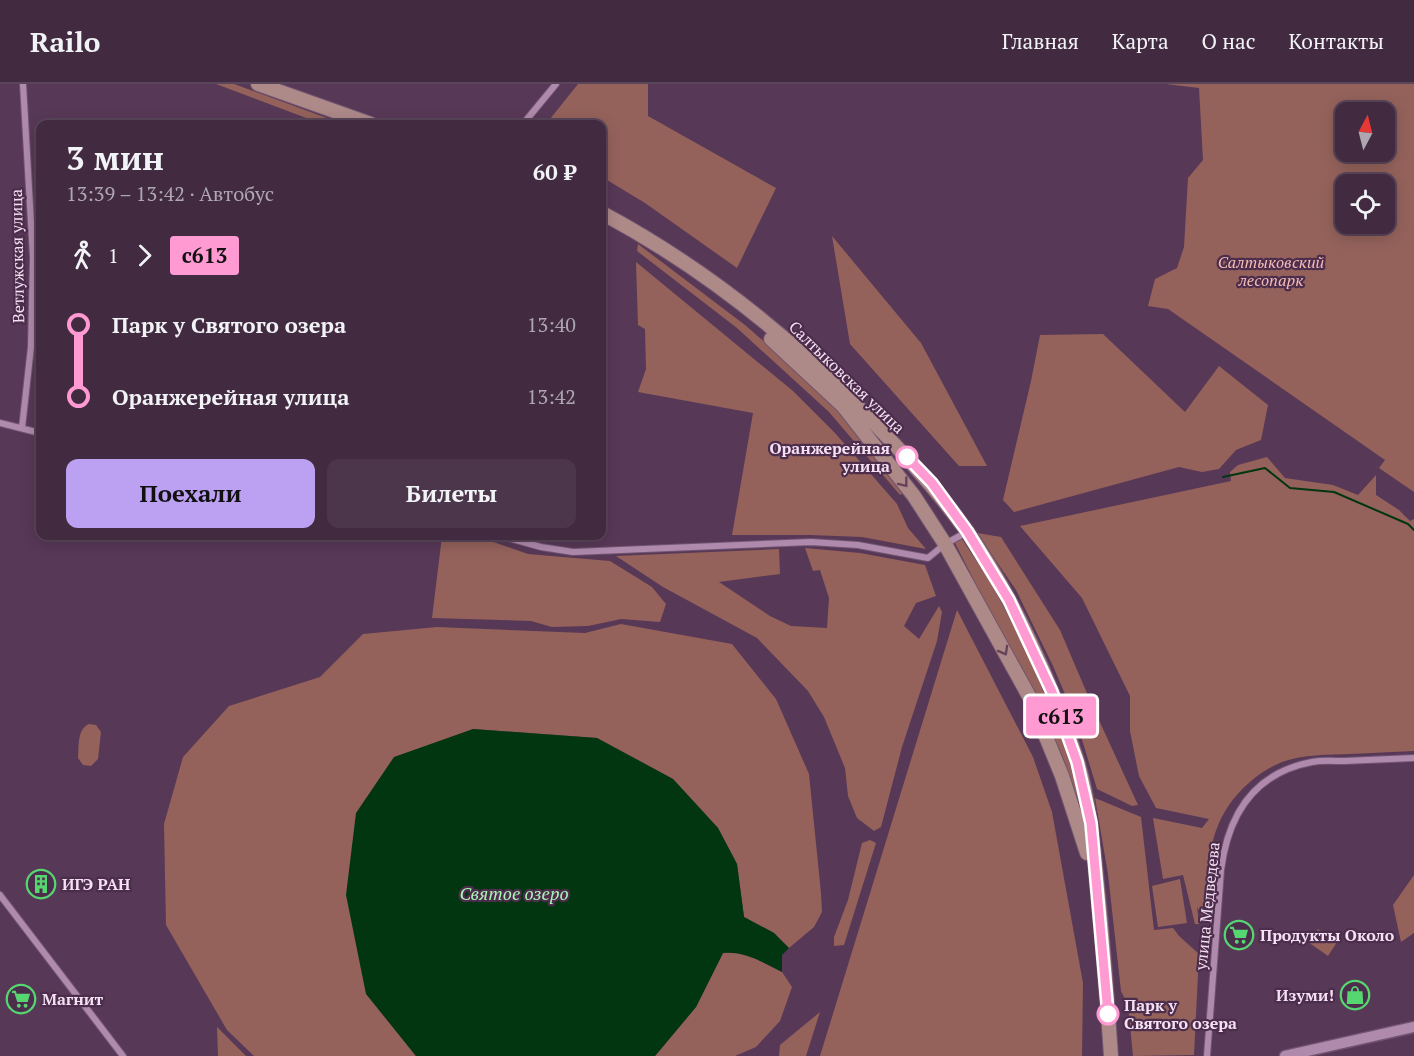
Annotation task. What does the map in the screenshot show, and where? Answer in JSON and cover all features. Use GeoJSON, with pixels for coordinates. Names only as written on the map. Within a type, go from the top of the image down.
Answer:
{"type":"FeatureCollection","features":[{"type":"Feature","properties":{"kind":"main road"},"geometry":{"type":"LineString","coordinates":[[258,84],[360,120]]}},
{"type":"Feature","properties":{"kind":"main road","name":"Салтыковская улица"},"geometry":{"type":"LineString","coordinates":[[606,215],[681,259],[762,319],[836,384],[932,483],[967,531],[1009,600],[1052,692],[1077,762],[1091,823],[1111,1056]]}},
{"type":"Feature","properties":{"kind":"main road","name":"Салтыковская улица"},"geometry":{"type":"LineString","coordinates":[[633,229],[756,325],[843,406],[914,496],[945,544],[1030,698],[1077,818],[1098,892]]}},
{"type":"Feature","properties":{"kind":"street","name":"Ветлужская улица"},"geometry":{"type":"LineString","coordinates":[[22,428],[31,347],[33,257],[23,84]]}},
{"type":"Feature","properties":{"kind":"street"},"geometry":{"type":"LineString","coordinates":[[526,120],[556,84]]}},
{"type":"Feature","properties":{"kind":"street"},"geometry":{"type":"LineString","coordinates":[[0,423],[36,432]]}},
{"type":"Feature","properties":{"kind":"street"},"geometry":{"type":"LineString","coordinates":[[514,540],[541,548],[573,552],[811,542],[858,545],[928,558],[945,544],[967,531]]}},
{"type":"Feature","properties":{"kind":"street","name":"улица Медведева"},"geometry":{"type":"LineString","coordinates":[[1207,1056],[1224,846],[1240,807],[1252,792],[1270,778],[1287,769],[1304,764],[1414,758]]}},
{"type":"Feature","properties":{"kind":"street"},"geometry":{"type":"LineString","coordinates":[[0,895],[123,1056]]}},
{"type":"Feature","properties":{"kind":"street"},"geometry":{"type":"LineString","coordinates":[[1285,1056],[1414,1027]]}},
{"type":"Feature","properties":{"kind":"green space"},"geometry":{"type":"Polygon","coordinates":[[[216,84],[234,84],[332,120],[311,120],[216,84]]]}},
{"type":"Feature","properties":{"kind":"green space"},"geometry":{"type":"Polygon","coordinates":[[[578,84],[648,84],[648,116],[776,188],[737,268],[645,203],[606,179],[606,120],[549,120],[578,84]]]}},
{"type":"Feature","properties":{"kind":"green space","name":"Салтыковский лесопарк"},"geometry":{"type":"Polygon","coordinates":[[[1166,84],[1414,84],[1414,492],[1379,468],[1385,460],[1168,309],[1148,306],[1155,279],[1177,268],[1184,247],[1188,178],[1203,160],[1199,88],[1166,84]]]}},
{"type":"Feature","properties":{"kind":"green space"},"geometry":{"type":"Polygon","coordinates":[[[832,236],[921,343],[987,466],[959,466],[850,344],[832,236]]]}},
{"type":"Feature","properties":{"kind":"green space"},"geometry":{"type":"Polygon","coordinates":[[[638,244],[745,325],[798,371],[840,413],[905,492],[900,495],[829,412],[737,328],[637,251],[638,244]]]}},
{"type":"Feature","properties":{"kind":"green space"},"geometry":{"type":"Polygon","coordinates":[[[636,262],[793,391],[835,433],[897,504],[908,528],[926,549],[862,537],[732,535],[753,413],[638,392],[646,369],[645,329],[638,325],[636,262]]]}},
{"type":"Feature","properties":{"kind":"green space"},"geometry":{"type":"Polygon","coordinates":[[[1103,334],[1185,412],[1219,366],[1268,405],[1261,440],[1236,450],[1219,469],[1202,472],[1179,467],[1014,512],[1003,500],[1040,335],[1103,334]]]}},
{"type":"Feature","properties":{"kind":"green space"},"geometry":{"type":"Polygon","coordinates":[[[1267,457],[1285,478],[1333,485],[1358,495],[1376,475],[1376,495],[1399,510],[1410,521],[1414,519],[1414,751],[1299,758],[1282,762],[1261,773],[1235,798],[1217,828],[1209,861],[1204,919],[1197,907],[1199,924],[1195,924],[1183,875],[1163,879],[1153,818],[1202,828],[1209,819],[1156,808],[1139,776],[1130,731],[1130,696],[1082,598],[1020,526],[1231,481],[1230,472],[1238,465],[1267,457]]]}},
{"type":"Feature","properties":{"kind":"green space"},"geometry":{"type":"Polygon","coordinates":[[[977,533],[1001,537],[1060,630],[1138,805],[1132,806],[1097,789],[1076,720],[1053,666],[1016,590],[977,533]]]}},
{"type":"Feature","properties":{"kind":"green space"},"geometry":{"type":"Polygon","coordinates":[[[962,539],[1007,607],[1037,666],[1074,759],[1084,816],[1062,755],[955,543],[962,539]]]}},
{"type":"Feature","properties":{"kind":"green space"},"geometry":{"type":"Polygon","coordinates":[[[442,540],[488,540],[528,554],[610,561],[652,587],[666,604],[660,622],[621,619],[588,626],[552,627],[531,621],[432,618],[442,540]]]}},
{"type":"Feature","properties":{"kind":"green space"},"geometry":{"type":"Polygon","coordinates":[[[805,548],[860,553],[925,565],[936,596],[916,603],[904,626],[919,639],[939,606],[942,612],[937,641],[902,747],[881,827],[874,831],[857,818],[848,796],[845,768],[824,717],[808,691],[757,638],[663,587],[616,556],[779,549],[780,574],[719,582],[770,616],[791,626],[827,628],[829,598],[820,570],[813,571],[805,548]]]}},
{"type":"Feature","properties":{"kind":"green space","name":"Парк у Святого озера"},"geometry":{"type":"Polygon","coordinates":[[[957,610],[1033,757],[1052,812],[1083,983],[1082,1056],[820,1056],[957,610]]]}},
{"type":"Feature","properties":{"kind":"green space"},"geometry":{"type":"Polygon","coordinates":[[[621,624],[732,644],[776,699],[809,774],[822,912],[814,927],[789,948],[774,933],[744,917],[737,864],[718,828],[673,779],[597,738],[473,729],[366,993],[416,1056],[254,1056],[227,1030],[166,925],[164,824],[183,757],[229,706],[320,677],[363,634],[437,627],[585,633],[621,624]]]}},
{"type":"Feature","properties":{"kind":"green space"},"geometry":{"type":"Polygon","coordinates":[[[89,724],[96,725],[101,732],[98,759],[91,766],[83,765],[78,758],[82,730],[89,724]]]}},
{"type":"Feature","properties":{"kind":"green space"},"geometry":{"type":"Polygon","coordinates":[[[1095,798],[1141,817],[1154,930],[1173,928],[1199,954],[1194,1055],[1133,1056],[1128,1005],[1121,991],[1108,874],[1095,798]]]}},
{"type":"Feature","properties":{"kind":"green space"},"geometry":{"type":"Polygon","coordinates":[[[870,840],[876,843],[844,945],[834,946],[834,937],[848,900],[862,843],[870,840]]]}},
{"type":"Feature","properties":{"kind":"green space"},"geometry":{"type":"Polygon","coordinates":[[[1414,875],[1414,933],[1401,942],[1393,905],[1414,875]]]}},
{"type":"Feature","properties":{"kind":"green space"},"geometry":{"type":"Polygon","coordinates":[[[1180,879],[1187,923],[1158,927],[1152,886],[1180,879]]]}},
{"type":"Feature","properties":{"kind":"green space"},"geometry":{"type":"Polygon","coordinates":[[[1318,929],[1337,942],[1328,956],[1308,942],[1318,929]]]}},
{"type":"Feature","properties":{"kind":"green space"},"geometry":{"type":"Polygon","coordinates":[[[723,953],[746,954],[782,972],[792,987],[780,1021],[756,1047],[735,1056],[655,1056],[696,1007],[723,953]]]}},
{"type":"Feature","properties":{"kind":"green space"},"geometry":{"type":"Polygon","coordinates":[[[820,1012],[806,1056],[779,1056],[780,1045],[820,1012]]]}},
{"type":"Feature","properties":{"kind":"green space"},"geometry":{"type":"Polygon","coordinates":[[[217,1027],[246,1056],[218,1056],[217,1027]]]}},
{"type":"Feature","properties":{"kind":"water","name":"Святое озеро"},"geometry":{"type":"Polygon","coordinates":[[[473,729],[597,738],[673,779],[718,828],[737,864],[744,917],[774,933],[789,948],[782,955],[782,972],[746,955],[723,953],[696,1007],[655,1056],[416,1056],[366,994],[346,895],[356,813],[394,757],[473,729]]]}},
{"type":"Feature","properties":{"kind":"waterway"},"geometry":{"type":"LineString","coordinates":[[1223,477],[1265,468],[1290,488],[1334,492],[1408,524],[1414,530]]}},
{"type":"Feature","properties":{"kind":"bus line","name":"с613"},"geometry":{"type":"LineString","coordinates":[[907,457],[932,483],[967,531],[1009,600],[1052,692],[1077,762],[1091,823],[1108,1014]]}},
{"type":"Feature","properties":{"kind":"place","name":"Оранжерейная улица"},"geometry":{"type":"Point","coordinates":[907,457]}},
{"type":"Feature","properties":{"kind":"place","name":"ИГЭ РАН"},"geometry":{"type":"Point","coordinates":[41,884]}},
{"type":"Feature","properties":{"kind":"place","name":"Продукты Около"},"geometry":{"type":"Point","coordinates":[1239,935]}},
{"type":"Feature","properties":{"kind":"place","name":"Изуми!"},"geometry":{"type":"Point","coordinates":[1355,995]}},
{"type":"Feature","properties":{"kind":"place","name":"Магнит"},"geometry":{"type":"Point","coordinates":[21,999]}},
{"type":"Feature","properties":{"kind":"place","name":"Парк у Святого озера"},"geometry":{"type":"Point","coordinates":[1108,1014]}}]}
